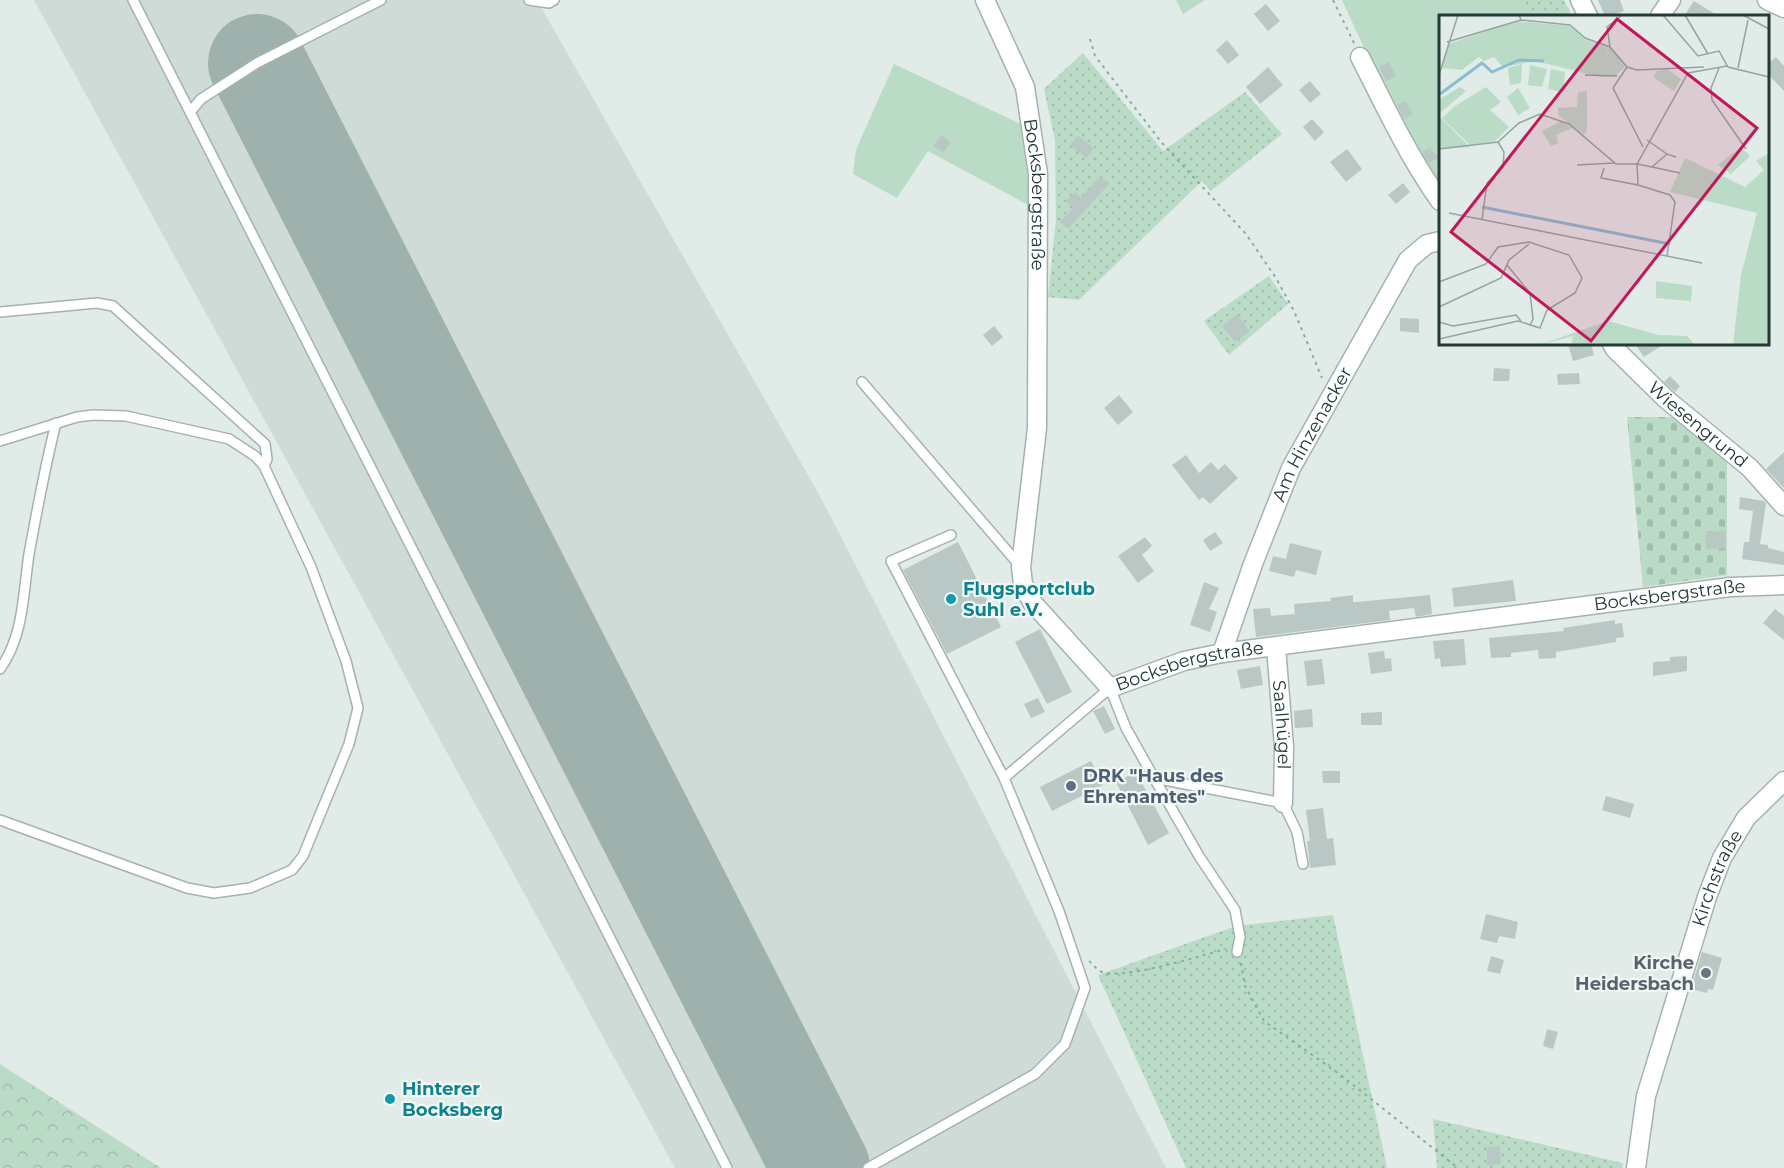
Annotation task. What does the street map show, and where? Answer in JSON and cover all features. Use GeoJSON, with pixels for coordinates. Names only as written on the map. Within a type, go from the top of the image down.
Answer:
{"type":"FeatureCollection","features":[{"type":"Feature","properties":{"kind":"street","name":"Bocksbergstraße"},"geometry":{"type":"LineString","coordinates":[[985,0],[1025,87],[1038,174],[1037,428],[1021,567],[1023,584],[1032,602],[1110,688],[1184,661],[1222,653],[1730,587],[1784,585]]}},
{"type":"Feature","properties":{"kind":"street"},"geometry":{"type":"LineString","coordinates":[[1580,0],[1588,15]]}},
{"type":"Feature","properties":{"kind":"street"},"geometry":{"type":"LineString","coordinates":[[1661,15],[1671,0]]}},
{"type":"Feature","properties":{"kind":"street"},"geometry":{"type":"LineString","coordinates":[[1360,57],[1417,169],[1439,200]]}},
{"type":"Feature","properties":{"kind":"street","name":"Am Hinzenacker"},"geometry":{"type":"LineString","coordinates":[[1222,653],[1253,564],[1291,468],[1408,260],[1426,244],[1439,241]]}},
{"type":"Feature","properties":{"kind":"street","name":"Wiesengrund"},"geometry":{"type":"LineString","coordinates":[[1613,345],[1666,399],[1750,468],[1784,506]]}},
{"type":"Feature","properties":{"kind":"street","name":"Saalhügel"},"geometry":{"type":"LineString","coordinates":[[1276,647],[1284,747],[1283,803]]}},
{"type":"Feature","properties":{"kind":"street","name":"Kirchstraße"},"geometry":{"type":"LineString","coordinates":[[1636,1168],[1646,1096],[1707,897],[1722,858],[1746,818],[1784,781]]}},
{"type":"Feature","properties":{"kind":"lane"},"geometry":{"type":"LineString","coordinates":[[133,0],[728,1168]]}},
{"type":"Feature","properties":{"kind":"lane"},"geometry":{"type":"LineString","coordinates":[[190,112],[201,99],[257,63],[381,0]]}},
{"type":"Feature","properties":{"kind":"lane"},"geometry":{"type":"LineString","coordinates":[[529,0],[549,3],[554,0]]}},
{"type":"Feature","properties":{"kind":"lane"},"geometry":{"type":"LineString","coordinates":[[0,312],[97,303],[113,306],[265,444],[267,459],[264,466]]}},
{"type":"Feature","properties":{"kind":"lane"},"geometry":{"type":"LineString","coordinates":[[862,382],[1021,567]]}},
{"type":"Feature","properties":{"kind":"lane"},"geometry":{"type":"LineString","coordinates":[[0,441],[77,417],[93,415],[126,417],[206,433],[235,443],[255,456],[264,466],[315,578],[346,661],[358,708],[350,744],[303,856],[292,870],[250,888],[214,893],[187,888],[0,820]]}},
{"type":"Feature","properties":{"kind":"lane"},"geometry":{"type":"LineString","coordinates":[[0,669],[18,632],[42,481],[56,423]]}},
{"type":"Feature","properties":{"kind":"lane"},"geometry":{"type":"LineString","coordinates":[[868,1168],[949,1120],[1035,1074],[1065,1044],[1085,988],[1059,911],[1004,778],[891,561],[951,535]]}},
{"type":"Feature","properties":{"kind":"lane"},"geometry":{"type":"LineString","coordinates":[[1004,778],[1110,688],[1126,728],[1154,778],[1235,910],[1240,937],[1237,952]]}},
{"type":"Feature","properties":{"kind":"lane"},"geometry":{"type":"LineString","coordinates":[[1154,778],[1283,803],[1297,832],[1303,864]]}},
{"type":"Feature","properties":{"kind":"path"},"geometry":{"type":"LineString","coordinates":[[1333,0],[1360,57]]}},
{"type":"Feature","properties":{"kind":"path"},"geometry":{"type":"LineString","coordinates":[[1090,39],[1095,56],[1162,143],[1246,234],[1276,278],[1304,332],[1330,397]]}},
{"type":"Feature","properties":{"kind":"path"},"geometry":{"type":"LineString","coordinates":[[1070,943],[1100,971],[1117,975],[1227,949],[1239,953],[1245,986],[1264,1021],[1342,1076],[1458,1168]]}},
{"type":"Feature","properties":{"kind":"shaded area"},"geometry":{"type":"Polygon","coordinates":[[[34,0],[537,0],[821,498],[1166,1168],[675,1168],[34,0]]]}},
{"type":"Feature","properties":{"kind":"green space"},"geometry":{"type":"Polygon","coordinates":[[[1176,0],[1205,0],[1183,14],[1176,0]]]}},
{"type":"Feature","properties":{"kind":"green space"},"geometry":{"type":"Polygon","coordinates":[[[1342,0],[1523,0],[1529,15],[1439,15],[1439,183],[1415,148],[1342,0]]]}},
{"type":"Feature","properties":{"kind":"green space"},"geometry":{"type":"Polygon","coordinates":[[[1523,0],[1564,0],[1572,15],[1529,15],[1523,0]]]}},
{"type":"Feature","properties":{"kind":"green space"},"geometry":{"type":"Polygon","coordinates":[[[1083,53],[1163,151],[1245,92],[1282,134],[1211,191],[1202,181],[1079,300],[1048,297],[1056,220],[1055,140],[1044,89],[1083,53]]]}},
{"type":"Feature","properties":{"kind":"green space"},"geometry":{"type":"Polygon","coordinates":[[[894,64],[1023,125],[1030,206],[928,151],[897,198],[853,174],[856,150],[894,64]]]}},
{"type":"Feature","properties":{"kind":"green space"},"geometry":{"type":"Polygon","coordinates":[[[1269,276],[1288,304],[1229,355],[1204,321],[1269,276]]]}},
{"type":"Feature","properties":{"kind":"green space"},"geometry":{"type":"Polygon","coordinates":[[[1627,417],[1677,417],[1727,461],[1727,575],[1643,587],[1627,417]]]}},
{"type":"Feature","properties":{"kind":"green space"},"geometry":{"type":"Polygon","coordinates":[[[1333,915],[1387,1168],[1186,1168],[1098,975],[1236,926],[1333,915]]]}},
{"type":"Feature","properties":{"kind":"green space"},"geometry":{"type":"Polygon","coordinates":[[[0,1064],[161,1168],[0,1168],[0,1064]]]}},
{"type":"Feature","properties":{"kind":"green space"},"geometry":{"type":"Polygon","coordinates":[[[1433,1119],[1623,1163],[1622,1168],[1437,1168],[1433,1119]]]}},
{"type":"Feature","properties":{"kind":"building"},"geometry":{"type":"Polygon","coordinates":[[[1598,0],[1620,0],[1624,11],[1614,15],[1605,15],[1598,0]]]}},
{"type":"Feature","properties":{"kind":"building"},"geometry":{"type":"Polygon","coordinates":[[[1694,1],[1716,15],[1685,15],[1694,1]]]}},
{"type":"Feature","properties":{"kind":"building"},"geometry":{"type":"Polygon","coordinates":[[[1266,4],[1280,21],[1268,31],[1254,14],[1266,4]]]}},
{"type":"Feature","properties":{"kind":"building"},"geometry":{"type":"Polygon","coordinates":[[[1227,40],[1239,55],[1228,64],[1216,50],[1227,40]]]}},
{"type":"Feature","properties":{"kind":"building"},"geometry":{"type":"Polygon","coordinates":[[[1776,57],[1784,66],[1784,91],[1769,75],[1769,63],[1776,57]]]}},
{"type":"Feature","properties":{"kind":"building"},"geometry":{"type":"Polygon","coordinates":[[[1389,62],[1396,76],[1386,81],[1379,67],[1389,62]]]}},
{"type":"Feature","properties":{"kind":"building"},"geometry":{"type":"Polygon","coordinates":[[[1268,67],[1283,85],[1260,104],[1246,87],[1268,67]]]}},
{"type":"Feature","properties":{"kind":"building"},"geometry":{"type":"Polygon","coordinates":[[[1310,81],[1321,94],[1310,103],[1299,90],[1310,81]]]}},
{"type":"Feature","properties":{"kind":"building"},"geometry":{"type":"Polygon","coordinates":[[[1405,101],[1413,114],[1404,119],[1397,105],[1405,101]]]}},
{"type":"Feature","properties":{"kind":"building"},"geometry":{"type":"Polygon","coordinates":[[[1312,119],[1324,132],[1315,141],[1303,127],[1312,119]]]}},
{"type":"Feature","properties":{"kind":"building"},"geometry":{"type":"Polygon","coordinates":[[[941,135],[951,142],[943,153],[933,146],[941,135]]]}},
{"type":"Feature","properties":{"kind":"building"},"geometry":{"type":"Polygon","coordinates":[[[1078,136],[1094,148],[1086,158],[1070,145],[1078,136]]]}},
{"type":"Feature","properties":{"kind":"building"},"geometry":{"type":"Polygon","coordinates":[[[1430,147],[1438,158],[1429,163],[1422,152],[1430,147]]]}},
{"type":"Feature","properties":{"kind":"building"},"geometry":{"type":"Polygon","coordinates":[[[1347,149],[1362,169],[1346,182],[1330,162],[1347,149]]]}},
{"type":"Feature","properties":{"kind":"building"},"geometry":{"type":"Polygon","coordinates":[[[1100,176],[1109,184],[1068,229],[1060,222],[1073,208],[1066,202],[1075,192],[1081,198],[1100,176]]]}},
{"type":"Feature","properties":{"kind":"building"},"geometry":{"type":"Polygon","coordinates":[[[1403,183],[1410,192],[1396,204],[1388,195],[1403,183]]]}},
{"type":"Feature","properties":{"kind":"building"},"geometry":{"type":"Polygon","coordinates":[[[1237,314],[1250,331],[1235,342],[1222,326],[1237,314]]]}},
{"type":"Feature","properties":{"kind":"building"},"geometry":{"type":"Polygon","coordinates":[[[1400,318],[1419,319],[1419,333],[1400,331],[1400,318]]]}},
{"type":"Feature","properties":{"kind":"building"},"geometry":{"type":"Polygon","coordinates":[[[994,326],[1003,337],[992,346],[983,335],[994,326]]]}},
{"type":"Feature","properties":{"kind":"building"},"geometry":{"type":"Polygon","coordinates":[[[1568,345],[1591,345],[1594,355],[1573,361],[1568,345]]]}},
{"type":"Feature","properties":{"kind":"building"},"geometry":{"type":"Polygon","coordinates":[[[1636,345],[1662,345],[1644,357],[1636,345]]]}},
{"type":"Feature","properties":{"kind":"building"},"geometry":{"type":"Polygon","coordinates":[[[1494,368],[1510,369],[1509,381],[1493,381],[1494,368]]]}},
{"type":"Feature","properties":{"kind":"building"},"geometry":{"type":"Polygon","coordinates":[[[1579,373],[1580,384],[1558,385],[1557,374],[1579,373]]]}},
{"type":"Feature","properties":{"kind":"building"},"geometry":{"type":"Polygon","coordinates":[[[1670,376],[1680,386],[1675,392],[1664,382],[1670,376]]]}},
{"type":"Feature","properties":{"kind":"building"},"geometry":{"type":"Polygon","coordinates":[[[1119,395],[1133,412],[1118,425],[1104,408],[1119,395]]]}},
{"type":"Feature","properties":{"kind":"building"},"geometry":{"type":"Polygon","coordinates":[[[1784,452],[1784,488],[1766,469],[1784,452]]]}},
{"type":"Feature","properties":{"kind":"building"},"geometry":{"type":"Polygon","coordinates":[[[1186,455],[1199,473],[1211,462],[1218,470],[1225,464],[1238,478],[1210,504],[1203,497],[1199,500],[1172,465],[1186,455]]]}},
{"type":"Feature","properties":{"kind":"building"},"geometry":{"type":"Polygon","coordinates":[[[1740,497],[1766,503],[1760,544],[1784,552],[1784,565],[1742,559],[1744,542],[1749,542],[1753,511],[1739,509],[1740,497]]]}},
{"type":"Feature","properties":{"kind":"building"},"geometry":{"type":"Polygon","coordinates":[[[1725,531],[1726,548],[1706,549],[1705,532],[1725,531]]]}},
{"type":"Feature","properties":{"kind":"building"},"geometry":{"type":"Polygon","coordinates":[[[1215,532],[1223,543],[1210,551],[1203,540],[1215,532]]]}},
{"type":"Feature","properties":{"kind":"building"},"geometry":{"type":"Polygon","coordinates":[[[1145,537],[1152,546],[1142,555],[1154,571],[1138,583],[1118,556],[1145,537]]]}},
{"type":"Feature","properties":{"kind":"building","name":"Flugsportclub Suhl e.V."},"geometry":{"type":"Polygon","coordinates":[[[958,542],[1001,627],[947,654],[903,570],[958,542]]]}},
{"type":"Feature","properties":{"kind":"building"},"geometry":{"type":"Polygon","coordinates":[[[1290,543],[1322,551],[1316,575],[1296,570],[1294,577],[1269,571],[1273,556],[1286,559],[1290,543]]]}},
{"type":"Feature","properties":{"kind":"building"},"geometry":{"type":"Polygon","coordinates":[[[1513,580],[1516,601],[1454,607],[1452,588],[1513,580]]]}},
{"type":"Feature","properties":{"kind":"building"},"geometry":{"type":"Polygon","coordinates":[[[1204,582],[1219,588],[1209,609],[1217,612],[1210,632],[1190,625],[1204,582]]]}},
{"type":"Feature","properties":{"kind":"building"},"geometry":{"type":"Polygon","coordinates":[[[1353,595],[1353,602],[1357,602],[1430,595],[1432,614],[1416,617],[1414,608],[1389,611],[1390,620],[1256,637],[1253,609],[1270,608],[1271,616],[1295,614],[1294,604],[1331,601],[1330,598],[1353,595]]]}},
{"type":"Feature","properties":{"kind":"building"},"geometry":{"type":"Polygon","coordinates":[[[1775,609],[1784,616],[1784,640],[1763,623],[1775,609]]]}},
{"type":"Feature","properties":{"kind":"building"},"geometry":{"type":"Polygon","coordinates":[[[1615,620],[1615,624],[1622,623],[1624,637],[1616,638],[1616,642],[1556,652],[1556,658],[1539,659],[1538,650],[1511,653],[1511,657],[1491,658],[1489,638],[1564,631],[1563,628],[1615,620]]]}},
{"type":"Feature","properties":{"kind":"building"},"geometry":{"type":"Polygon","coordinates":[[[1040,629],[1072,692],[1047,704],[1015,642],[1040,629]]]}},
{"type":"Feature","properties":{"kind":"building"},"geometry":{"type":"Polygon","coordinates":[[[1464,639],[1466,665],[1441,667],[1440,658],[1435,659],[1433,641],[1464,639]]]}},
{"type":"Feature","properties":{"kind":"building"},"geometry":{"type":"Polygon","coordinates":[[[1384,651],[1385,659],[1391,658],[1392,671],[1371,674],[1368,653],[1384,651]]]}},
{"type":"Feature","properties":{"kind":"building"},"geometry":{"type":"Polygon","coordinates":[[[1687,656],[1687,671],[1653,676],[1653,662],[1670,661],[1670,657],[1687,656]]]}},
{"type":"Feature","properties":{"kind":"building"},"geometry":{"type":"Polygon","coordinates":[[[1322,659],[1325,684],[1307,686],[1304,661],[1322,659]]]}},
{"type":"Feature","properties":{"kind":"building"},"geometry":{"type":"Polygon","coordinates":[[[1260,666],[1263,685],[1241,689],[1237,670],[1260,666]]]}},
{"type":"Feature","properties":{"kind":"building"},"geometry":{"type":"Polygon","coordinates":[[[1038,698],[1045,712],[1031,718],[1024,704],[1038,698]]]}},
{"type":"Feature","properties":{"kind":"building"},"geometry":{"type":"Polygon","coordinates":[[[1104,706],[1115,729],[1105,734],[1093,711],[1104,706]]]}},
{"type":"Feature","properties":{"kind":"building"},"geometry":{"type":"Polygon","coordinates":[[[1312,709],[1313,727],[1295,728],[1294,711],[1312,709]]]}},
{"type":"Feature","properties":{"kind":"building"},"geometry":{"type":"Polygon","coordinates":[[[1382,712],[1382,725],[1361,725],[1361,713],[1382,712]]]}},
{"type":"Feature","properties":{"kind":"building"},"geometry":{"type":"Polygon","coordinates":[[[1091,761],[1103,785],[1052,811],[1040,787],[1091,761]]]}},
{"type":"Feature","properties":{"kind":"building"},"geometry":{"type":"Polygon","coordinates":[[[1322,771],[1340,771],[1340,783],[1323,783],[1322,771]]]}},
{"type":"Feature","properties":{"kind":"building"},"geometry":{"type":"Polygon","coordinates":[[[1136,772],[1169,833],[1148,845],[1116,782],[1136,772]]]}},
{"type":"Feature","properties":{"kind":"building"},"geometry":{"type":"Polygon","coordinates":[[[1606,796],[1634,804],[1630,818],[1602,810],[1606,796]]]}},
{"type":"Feature","properties":{"kind":"building"},"geometry":{"type":"Polygon","coordinates":[[[1323,808],[1327,839],[1333,838],[1336,865],[1310,868],[1307,841],[1310,841],[1306,810],[1323,808]]]}},
{"type":"Feature","properties":{"kind":"building"},"geometry":{"type":"Polygon","coordinates":[[[1486,914],[1518,922],[1515,939],[1499,936],[1497,943],[1480,939],[1486,914]]]}},
{"type":"Feature","properties":{"kind":"building","name":"Kirche Heidersbach"},"geometry":{"type":"Polygon","coordinates":[[[1702,952],[1722,958],[1713,990],[1708,989],[1707,993],[1691,989],[1702,952]]]}},
{"type":"Feature","properties":{"kind":"building"},"geometry":{"type":"Polygon","coordinates":[[[1491,956],[1504,960],[1500,974],[1487,971],[1491,956]]]}},
{"type":"Feature","properties":{"kind":"building"},"geometry":{"type":"Polygon","coordinates":[[[1547,1029],[1558,1032],[1553,1049],[1543,1046],[1547,1029]]]}},
{"type":"Feature","properties":{"kind":"building"},"geometry":{"type":"Polygon","coordinates":[[[1500,1146],[1501,1164],[1487,1165],[1487,1147],[1500,1146]]]}},
{"type":"Feature","properties":{"kind":"runway"},"geometry":{"type":"LineString","coordinates":[[257,63],[821,1168]]}},
{"type":"Feature","properties":{"kind":"place","name":"Flugsportclub Suhl e.V."},"geometry":{"type":"Point","coordinates":[951,599]}},
{"type":"Feature","properties":{"kind":"place","name":"DRK \"Haus des Ehrenamtes\""},"geometry":{"type":"Point","coordinates":[1071,786]}},
{"type":"Feature","properties":{"kind":"place","name":"Kirche Heidersbach"},"geometry":{"type":"Point","coordinates":[1706,973]}},
{"type":"Feature","properties":{"kind":"place","name":"Hinterer Bocksberg"},"geometry":{"type":"Point","coordinates":[390,1099]}}]}
